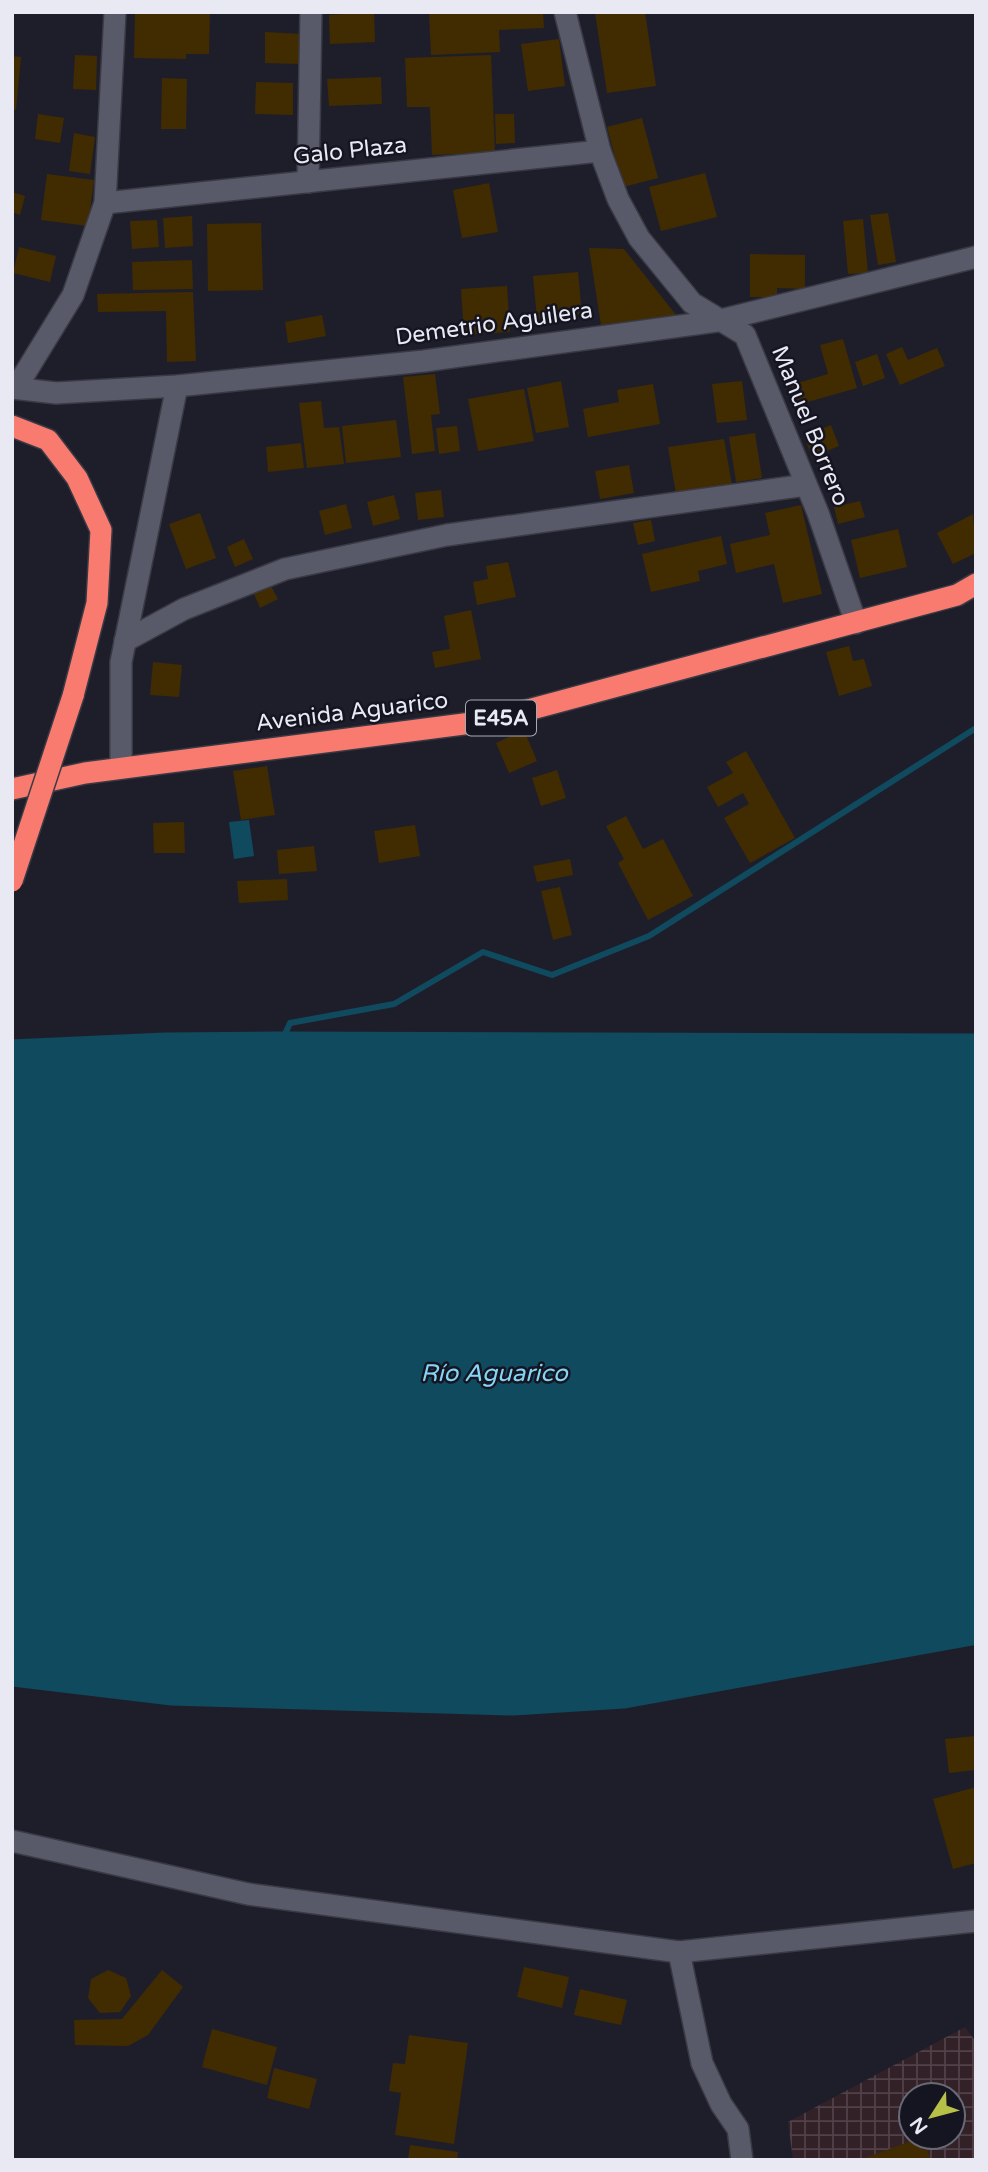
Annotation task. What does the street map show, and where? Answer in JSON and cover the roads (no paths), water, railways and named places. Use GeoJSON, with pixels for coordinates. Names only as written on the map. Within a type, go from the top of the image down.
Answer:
{"type":"FeatureCollection","features":[{"type":"Feature","properties":{"kind":"highway"},"geometry":{"type":"LineString","coordinates":[[12,426],[48,440],[77,478],[102,530],[97,603],[73,696],[12,881]]}},
{"type":"Feature","properties":{"kind":"highway","name":"Avenida Aguarico"},"geometry":{"type":"LineString","coordinates":[[12,789],[121,768],[487,721],[957,595],[976,584]]}},
{"type":"Feature","properties":{"kind":"street"},"geometry":{"type":"LineString","coordinates":[[14,388],[73,295],[105,203],[115,12]]}},
{"type":"Feature","properties":{"kind":"street"},"geometry":{"type":"LineString","coordinates":[[308,182],[311,12]]}},
{"type":"Feature","properties":{"kind":"street","name":"Manuel Borrero"},"geometry":{"type":"LineString","coordinates":[[565,12],[600,151],[618,199],[639,238],[692,303],[717,321],[745,335],[806,485],[856,623]]}},
{"type":"Feature","properties":{"kind":"street","name":"Galo Plaza"},"geometry":{"type":"LineString","coordinates":[[105,203],[600,151]]}},
{"type":"Feature","properties":{"kind":"street","name":"Demetrio Aguilera"},"geometry":{"type":"LineString","coordinates":[[14,388],[56,393],[177,386],[424,361],[717,321],[976,257]]}},
{"type":"Feature","properties":{"kind":"street"},"geometry":{"type":"LineString","coordinates":[[121,768],[121,662],[177,386]]}},
{"type":"Feature","properties":{"kind":"street"},"geometry":{"type":"LineString","coordinates":[[125,641],[184,609],[285,569],[447,535],[806,485]]}},
{"type":"Feature","properties":{"kind":"street"},"geometry":{"type":"LineString","coordinates":[[12,1841],[248,1894],[679,1952],[976,1921]]}},
{"type":"Feature","properties":{"kind":"street"},"geometry":{"type":"LineString","coordinates":[[679,1952],[702,2063],[720,2104],[738,2129],[742,2160]]}},
{"type":"Feature","properties":{"kind":"water"},"geometry":{"type":"Polygon","coordinates":[[[249,820],[254,856],[234,859],[229,822],[249,820]]]}},
{"type":"Feature","properties":{"kind":"water","name":"Río Aguarico"},"geometry":{"type":"Polygon","coordinates":[[[542,1049],[976,1052],[976,1626],[623,1690],[513,1697],[171,1687],[12,1668],[12,1058],[166,1051],[542,1049]]]}},
{"type":"Feature","properties":{"kind":"waterway"},"geometry":{"type":"LineString","coordinates":[[275,1056],[290,1023],[394,1004],[483,952],[552,975],[649,936],[976,728]]}},
{"type":"Feature","properties":{"kind":"waterway"},"geometry":{"type":"LineString","coordinates":[[12,1058],[166,1051],[278,1050],[976,1052]]}},
{"type":"Feature","properties":{"kind":"waterway"},"geometry":{"type":"LineString","coordinates":[[12,1668],[171,1687],[513,1697],[623,1690],[976,1626]]}}]}
